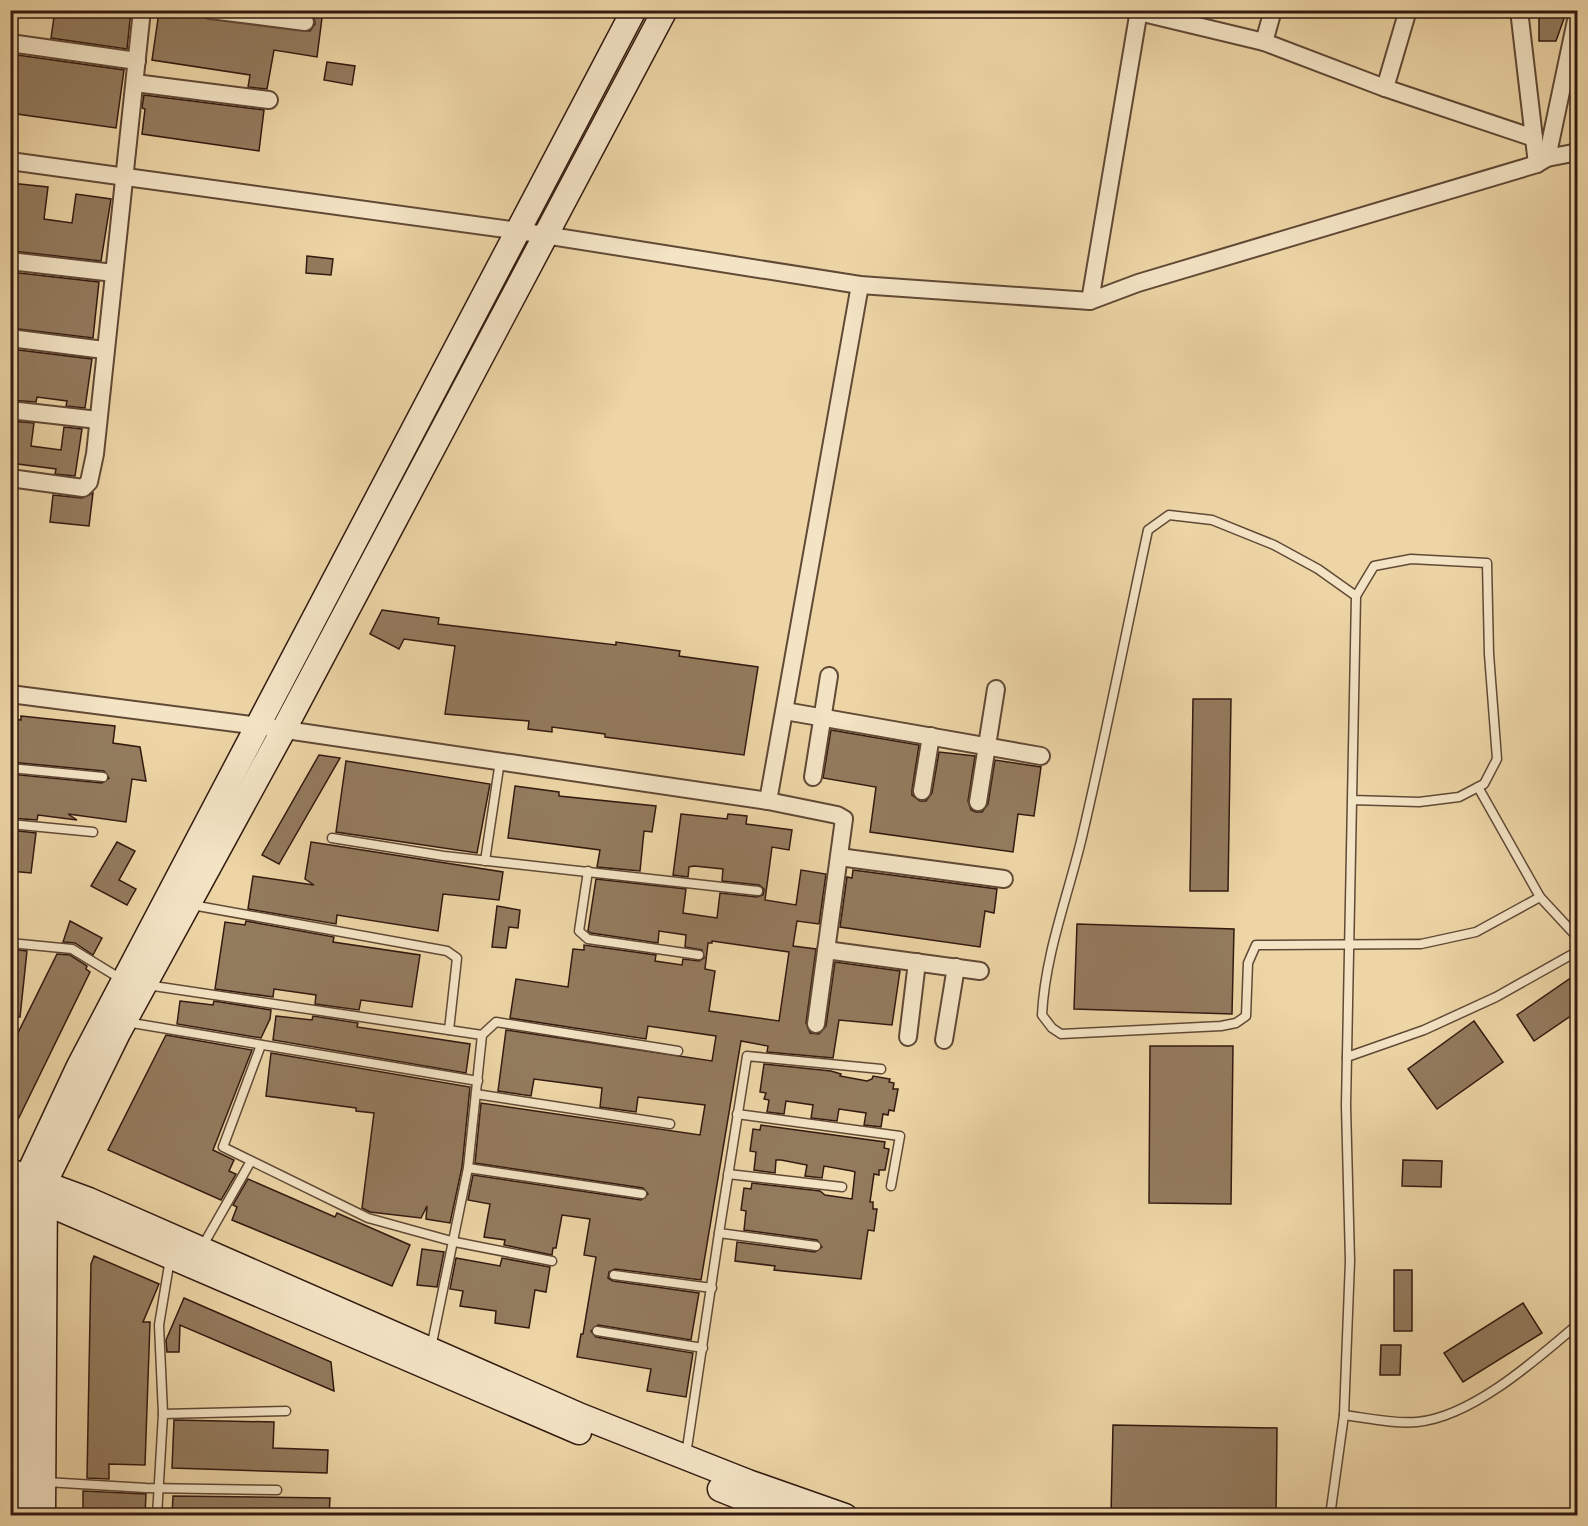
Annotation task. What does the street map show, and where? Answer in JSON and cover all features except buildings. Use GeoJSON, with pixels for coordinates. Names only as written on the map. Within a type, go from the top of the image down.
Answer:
{"type":"FeatureCollection","features":[{"type":"Feature","properties":{"kind":"street"},"geometry":{"type":"LineString","coordinates":[[10,478],[83,488],[89,482],[98,420],[142,10]]}},
{"type":"Feature","properties":{"kind":"street"},"geometry":{"type":"LineString","coordinates":[[210,10],[305,22]]}},
{"type":"Feature","properties":{"kind":"street"},"geometry":{"type":"LineString","coordinates":[[43,1515],[44,1482],[27,1186],[124,1022],[134,983],[259,726],[634,10]]}},
{"type":"Feature","properties":{"kind":"street"},"geometry":{"type":"LineString","coordinates":[[17,1504],[27,1186],[79,1066],[188,904],[284,729],[665,10]]}},
{"type":"Feature","properties":{"kind":"street"},"geometry":{"type":"LineString","coordinates":[[1264,42],[1274,10]]}},
{"type":"Feature","properties":{"kind":"street"},"geometry":{"type":"LineString","coordinates":[[1385,87],[1408,10]]}},
{"type":"Feature","properties":{"kind":"street"},"geometry":{"type":"LineString","coordinates":[[1520,10],[1534,138],[1542,161]]}},
{"type":"Feature","properties":{"kind":"street"},"geometry":{"type":"LineString","coordinates":[[1542,161],[1578,10]]}},
{"type":"Feature","properties":{"kind":"street"},"geometry":{"type":"LineString","coordinates":[[1090,301],[1139,11],[1264,42],[1385,87],[1534,138]]}},
{"type":"Feature","properties":{"kind":"street"},"geometry":{"type":"LineString","coordinates":[[10,43],[137,61]]}},
{"type":"Feature","properties":{"kind":"street"},"geometry":{"type":"LineString","coordinates":[[135,83],[269,100]]}},
{"type":"Feature","properties":{"kind":"street"},"geometry":{"type":"LineString","coordinates":[[10,161],[519,231],[860,285],[1090,301],[1150,279],[1578,152]]}},
{"type":"Feature","properties":{"kind":"street"},"geometry":{"type":"LineString","coordinates":[[10,261],[114,273]]}},
{"type":"Feature","properties":{"kind":"street"},"geometry":{"type":"LineString","coordinates":[[768,801],[860,285]]}},
{"type":"Feature","properties":{"kind":"street"},"geometry":{"type":"LineString","coordinates":[[10,338],[104,350]]}},
{"type":"Feature","properties":{"kind":"street"},"geometry":{"type":"LineString","coordinates":[[10,410],[98,420]]}},
{"type":"Feature","properties":{"kind":"street"},"geometry":{"type":"LineString","coordinates":[[813,777],[829,676]]}},
{"type":"Feature","properties":{"kind":"street"},"geometry":{"type":"LineString","coordinates":[[978,802],[996,688]]}},
{"type":"Feature","properties":{"kind":"street"},"geometry":{"type":"LineString","coordinates":[[10,694],[284,729],[768,801],[837,815],[844,819],[816,1024]]}},
{"type":"Feature","properties":{"kind":"street"},"geometry":{"type":"LineString","coordinates":[[785,711],[1041,756]]}},
{"type":"Feature","properties":{"kind":"street"},"geometry":{"type":"LineString","coordinates":[[922,791],[932,736]]}},
{"type":"Feature","properties":{"kind":"street"},"geometry":{"type":"LineString","coordinates":[[839,857],[1005,879]]}},
{"type":"Feature","properties":{"kind":"street"},"geometry":{"type":"LineString","coordinates":[[826,950],[980,971]]}},
{"type":"Feature","properties":{"kind":"street"},"geometry":{"type":"LineString","coordinates":[[908,1037],[917,962]]}},
{"type":"Feature","properties":{"kind":"street"},"geometry":{"type":"LineString","coordinates":[[944,1040],[956,967]]}},
{"type":"Feature","properties":{"kind":"street"},"geometry":{"type":"LineString","coordinates":[[27,1186],[201,1250],[431,1349],[577,1423],[686,1458],[845,1515]]}},
{"type":"Feature","properties":{"kind":"street"},"geometry":{"type":"LineString","coordinates":[[27,1186],[170,1255],[577,1423],[788,1515]]}},
{"type":"Feature","properties":{"kind":"lane"},"geometry":{"type":"LineString","coordinates":[[1356,596],[1318,569],[1274,545],[1212,520],[1169,515],[1148,530],[1105,739],[1073,874],[1044,982],[1042,1015],[1052,1028],[1061,1034],[1228,1025],[1246,1016],[1248,963],[1256,945],[1421,944],[1476,932],[1540,897]]}},
{"type":"Feature","properties":{"kind":"lane"},"geometry":{"type":"LineString","coordinates":[[1330,1515],[1344,1415],[1350,1261],[1347,1057],[1349,946],[1356,596],[1374,566],[1411,559],[1487,563],[1489,654],[1497,759],[1484,784],[1459,797],[1419,802],[1352,800]]}},
{"type":"Feature","properties":{"kind":"lane"},"geometry":{"type":"LineString","coordinates":[[485,861],[500,761]]}},
{"type":"Feature","properties":{"kind":"lane"},"geometry":{"type":"LineString","coordinates":[[10,768],[103,777]]}},
{"type":"Feature","properties":{"kind":"lane"},"geometry":{"type":"LineString","coordinates":[[1478,787],[1540,897],[1578,938]]}},
{"type":"Feature","properties":{"kind":"lane"},"geometry":{"type":"LineString","coordinates":[[10,824],[93,832]]}},
{"type":"Feature","properties":{"kind":"lane"},"geometry":{"type":"LineString","coordinates":[[332,838],[485,861],[758,891]]}},
{"type":"Feature","properties":{"kind":"lane"},"geometry":{"type":"LineString","coordinates":[[588,871],[579,931],[588,939],[699,955]]}},
{"type":"Feature","properties":{"kind":"lane"},"geometry":{"type":"LineString","coordinates":[[188,904],[447,951],[457,958],[449,1030]]}},
{"type":"Feature","properties":{"kind":"lane"},"geometry":{"type":"LineString","coordinates":[[10,942],[72,949],[134,983],[482,1035]]}},
{"type":"Feature","properties":{"kind":"lane"},"geometry":{"type":"LineString","coordinates":[[1347,1057],[1424,1030],[1486,1002],[1578,951]]}},
{"type":"Feature","properties":{"kind":"lane"},"geometry":{"type":"LineString","coordinates":[[124,1022],[478,1081]]}},
{"type":"Feature","properties":{"kind":"lane"},"geometry":{"type":"LineString","coordinates":[[431,1349],[455,1242],[468,1168],[482,1035],[496,1022],[678,1051]]}},
{"type":"Feature","properties":{"kind":"lane"},"geometry":{"type":"LineString","coordinates":[[261,1045],[222,1147],[368,1218],[455,1242],[552,1261]]}},
{"type":"Feature","properties":{"kind":"lane"},"geometry":{"type":"LineString","coordinates":[[686,1458],[747,1056],[881,1069]]}},
{"type":"Feature","properties":{"kind":"lane"},"geometry":{"type":"LineString","coordinates":[[476,1094],[670,1124]]}},
{"type":"Feature","properties":{"kind":"lane"},"geometry":{"type":"LineString","coordinates":[[737,1114],[900,1136],[891,1186]]}},
{"type":"Feature","properties":{"kind":"lane"},"geometry":{"type":"LineString","coordinates":[[201,1250],[250,1161]]}},
{"type":"Feature","properties":{"kind":"lane"},"geometry":{"type":"LineString","coordinates":[[468,1168],[642,1194]]}},
{"type":"Feature","properties":{"kind":"lane"},"geometry":{"type":"LineString","coordinates":[[728,1174],[842,1187]]}},
{"type":"Feature","properties":{"kind":"lane"},"geometry":{"type":"LineString","coordinates":[[719,1233],[816,1246]]}},
{"type":"Feature","properties":{"kind":"lane"},"geometry":{"type":"LineString","coordinates":[[157,1515],[163,1414],[159,1325],[170,1255]]}},
{"type":"Feature","properties":{"kind":"lane"},"geometry":{"type":"LineString","coordinates":[[614,1275],[712,1288]]}},
{"type":"Feature","properties":{"kind":"lane"},"geometry":{"type":"LineString","coordinates":[[1344,1415],[1417,1422],[1448,1415],[1495,1388],[1578,1324]]}},
{"type":"Feature","properties":{"kind":"lane"},"geometry":{"type":"LineString","coordinates":[[597,1331],[703,1348]]}},
{"type":"Feature","properties":{"kind":"lane"},"geometry":{"type":"LineString","coordinates":[[163,1414],[286,1411]]}},
{"type":"Feature","properties":{"kind":"lane"},"geometry":{"type":"LineString","coordinates":[[44,1482],[157,1488],[277,1490]]}}]}
